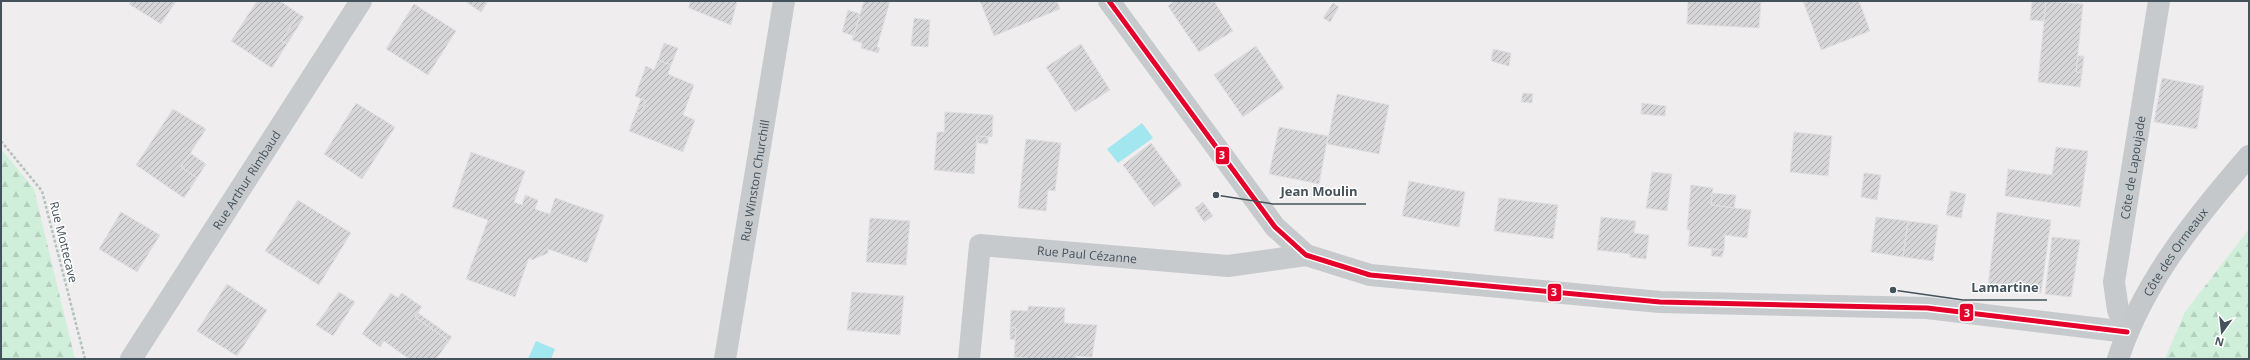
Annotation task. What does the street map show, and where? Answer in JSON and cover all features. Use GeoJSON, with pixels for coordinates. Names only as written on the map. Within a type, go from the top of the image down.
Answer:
{"type":"FeatureCollection","features":[{"type":"Feature","properties":{"kind":"main road","name":"Côte des Ormeaux"},"geometry":{"type":"LineString","coordinates":[[2118,359],[2127,332],[2165,264],[2202,209],[2249,156]]}},
{"type":"Feature","properties":{"kind":"street","name":"Rue Arthur Rimbaud"},"geometry":{"type":"LineString","coordinates":[[132,359],[361,1]]}},
{"type":"Feature","properties":{"kind":"street","name":"Rue Winston Churchill"},"geometry":{"type":"LineString","coordinates":[[726,359],[784,1]]}},
{"type":"Feature","properties":{"kind":"street"},"geometry":{"type":"LineString","coordinates":[[1109,1],[1275,227],[1306,255],[1378,276],[1660,302],[1927,308],[2127,332]]}},
{"type":"Feature","properties":{"kind":"street","name":"Côte de Lapoujade"},"geometry":{"type":"LineString","coordinates":[[2127,332],[2118,310],[2114,282],[2159,1]]}},
{"type":"Feature","properties":{"kind":"street","name":"Rue Paul Cézanne"},"geometry":{"type":"LineString","coordinates":[[969,359],[980,245],[1228,266],[1306,255]]}},
{"type":"Feature","properties":{"kind":"path","name":"Rue Mottecave"},"geometry":{"type":"LineString","coordinates":[[1,141],[42,191],[85,359]]}},
{"type":"Feature","properties":{"kind":"green space"},"geometry":{"type":"Polygon","coordinates":[[[1,149],[34,189],[75,359],[1,359],[1,149]]]}},
{"type":"Feature","properties":{"kind":"green space"},"geometry":{"type":"Polygon","coordinates":[[[2249,229],[2249,359],[2165,359],[2185,312],[2249,229]]]}},
{"type":"Feature","properties":{"kind":"water"},"geometry":{"type":"Polygon","coordinates":[[[1142,123],[1153,138],[1118,163],[1107,149],[1142,123]]]}},
{"type":"Feature","properties":{"kind":"water"},"geometry":{"type":"Polygon","coordinates":[[[536,341],[555,349],[551,359],[528,359],[536,341]]]}},
{"type":"Feature","properties":{"kind":"building"},"geometry":{"type":"Polygon","coordinates":[[[131,1],[176,1],[161,24],[129,4],[131,1]]]}},
{"type":"Feature","properties":{"kind":"building"},"geometry":{"type":"Polygon","coordinates":[[[257,1],[280,1],[299,14],[281,41],[287,44],[272,68],[231,41],[257,1]]]}},
{"type":"Feature","properties":{"kind":"building"},"geometry":{"type":"Polygon","coordinates":[[[465,1],[488,1],[481,12],[465,1]]]}},
{"type":"Feature","properties":{"kind":"building"},"geometry":{"type":"Polygon","coordinates":[[[690,1],[737,1],[731,25],[689,8],[690,1]]]}},
{"type":"Feature","properties":{"kind":"building"},"geometry":{"type":"Polygon","coordinates":[[[864,1],[890,1],[877,47],[880,48],[878,53],[861,48],[862,43],[852,40],[864,1]]]}},
{"type":"Feature","properties":{"kind":"building"},"geometry":{"type":"Polygon","coordinates":[[[980,1],[1057,1],[1060,9],[994,36],[980,1]]]}},
{"type":"Feature","properties":{"kind":"building"},"geometry":{"type":"Polygon","coordinates":[[[1175,1],[1214,1],[1233,31],[1199,52],[1168,6],[1175,1]]]}},
{"type":"Feature","properties":{"kind":"building"},"geometry":{"type":"Polygon","coordinates":[[[1688,1],[1761,1],[1759,28],[1687,24],[1688,1]]]}},
{"type":"Feature","properties":{"kind":"building"},"geometry":{"type":"Polygon","coordinates":[[[1803,1],[1859,1],[1870,31],[1821,50],[1803,1]]]}},
{"type":"Feature","properties":{"kind":"building"},"geometry":{"type":"Polygon","coordinates":[[[2032,1],[2046,1],[2044,21],[2030,20],[2032,1]]]}},
{"type":"Feature","properties":{"kind":"building"},"geometry":{"type":"Polygon","coordinates":[[[2046,1],[2083,4],[2076,72],[2082,73],[2080,87],[2038,82],[2046,1]]]}},
{"type":"Feature","properties":{"kind":"building"},"geometry":{"type":"Polygon","coordinates":[[[1333,3],[1339,7],[1330,22],[1323,18],[1333,3]]]}},
{"type":"Feature","properties":{"kind":"building"},"geometry":{"type":"Polygon","coordinates":[[[414,4],[456,31],[428,75],[386,49],[414,4]]]}},
{"type":"Feature","properties":{"kind":"building"},"geometry":{"type":"Polygon","coordinates":[[[848,10],[860,14],[854,36],[842,32],[848,10]]]}},
{"type":"Feature","properties":{"kind":"building"},"geometry":{"type":"Polygon","coordinates":[[[299,14],[304,17],[287,44],[281,41],[299,14]]]}},
{"type":"Feature","properties":{"kind":"building"},"geometry":{"type":"Polygon","coordinates":[[[914,18],[930,20],[928,47],[911,46],[914,18]]]}},
{"type":"Feature","properties":{"kind":"building"},"geometry":{"type":"Polygon","coordinates":[[[664,43],[678,48],[671,65],[658,60],[664,43]]]}},
{"type":"Feature","properties":{"kind":"building"},"geometry":{"type":"Polygon","coordinates":[[[1081,44],[1110,90],[1075,112],[1046,67],[1081,44]]]}},
{"type":"Feature","properties":{"kind":"building"},"geometry":{"type":"Polygon","coordinates":[[[1256,46],[1284,88],[1243,117],[1214,75],[1256,46]]]}},
{"type":"Feature","properties":{"kind":"building"},"geometry":{"type":"Polygon","coordinates":[[[1493,49],[1511,53],[1509,66],[1491,61],[1493,49]]]}},
{"type":"Feature","properties":{"kind":"building"},"geometry":{"type":"Polygon","coordinates":[[[2078,56],[2084,56],[2082,73],[2076,72],[2078,56]]]}},
{"type":"Feature","properties":{"kind":"building"},"geometry":{"type":"Polygon","coordinates":[[[658,60],[671,65],[668,74],[694,85],[683,115],[695,120],[683,152],[629,131],[636,112],[641,114],[646,101],[635,96],[646,66],[654,70],[658,60]]]}},
{"type":"Feature","properties":{"kind":"building"},"geometry":{"type":"Polygon","coordinates":[[[2162,78],[2204,86],[2197,129],[2154,122],[2162,78]]]}},
{"type":"Feature","properties":{"kind":"building"},"geometry":{"type":"Polygon","coordinates":[[[1523,93],[1533,94],[1532,103],[1521,102],[1523,93]]]}},
{"type":"Feature","properties":{"kind":"building"},"geometry":{"type":"Polygon","coordinates":[[[1337,94],[1389,105],[1379,154],[1327,144],[1337,94]]]}},
{"type":"Feature","properties":{"kind":"building"},"geometry":{"type":"Polygon","coordinates":[[[641,99],[646,101],[641,114],[636,112],[641,99]]]}},
{"type":"Feature","properties":{"kind":"building"},"geometry":{"type":"Polygon","coordinates":[[[356,103],[395,127],[362,179],[324,154],[356,103]]]}},
{"type":"Feature","properties":{"kind":"building"},"geometry":{"type":"Polygon","coordinates":[[[1642,103],[1666,106],[1665,116],[1641,114],[1642,103]]]}},
{"type":"Feature","properties":{"kind":"building"},"geometry":{"type":"Polygon","coordinates":[[[173,109],[206,129],[181,167],[197,178],[184,198],[136,165],[173,109]]]}},
{"type":"Feature","properties":{"kind":"building"},"geometry":{"type":"Polygon","coordinates":[[[945,112],[993,115],[992,137],[977,136],[974,174],[934,170],[937,132],[944,132],[945,112]]]}},
{"type":"Feature","properties":{"kind":"building"},"geometry":{"type":"Polygon","coordinates":[[[1279,127],[1328,136],[1319,184],[1269,174],[1279,127]]]}},
{"type":"Feature","properties":{"kind":"building"},"geometry":{"type":"Polygon","coordinates":[[[1794,132],[1832,136],[1828,176],[1790,172],[1794,132]]]}},
{"type":"Feature","properties":{"kind":"building"},"geometry":{"type":"Polygon","coordinates":[[[977,136],[988,137],[988,144],[977,143],[977,136]]]}},
{"type":"Feature","properties":{"kind":"building"},"geometry":{"type":"Polygon","coordinates":[[[1026,139],[1061,143],[1055,191],[1048,190],[1046,211],[1018,208],[1026,139]]]}},
{"type":"Feature","properties":{"kind":"building"},"geometry":{"type":"Polygon","coordinates":[[[1151,143],[1182,185],[1154,207],[1123,165],[1151,143]]]}},
{"type":"Feature","properties":{"kind":"building"},"geometry":{"type":"Polygon","coordinates":[[[2056,147],[2088,151],[2080,207],[2005,196],[2008,169],[2052,175],[2056,147]]]}},
{"type":"Feature","properties":{"kind":"building"},"geometry":{"type":"Polygon","coordinates":[[[471,152],[525,171],[514,202],[522,205],[525,195],[538,200],[535,209],[550,214],[555,198],[604,215],[587,263],[548,249],[548,253],[532,260],[529,258],[515,297],[466,279],[488,220],[452,207],[471,152]]]}},
{"type":"Feature","properties":{"kind":"building"},"geometry":{"type":"Polygon","coordinates":[[[190,153],[206,164],[197,178],[181,167],[190,153]]]}},
{"type":"Feature","properties":{"kind":"building"},"geometry":{"type":"Polygon","coordinates":[[[1652,172],[1672,174],[1667,211],[1646,208],[1652,172]]]}},
{"type":"Feature","properties":{"kind":"building"},"geometry":{"type":"Polygon","coordinates":[[[1864,173],[1881,175],[1877,200],[1861,197],[1864,173]]]}},
{"type":"Feature","properties":{"kind":"building"},"geometry":{"type":"Polygon","coordinates":[[[1409,181],[1465,192],[1459,227],[1402,216],[1409,181]]]}},
{"type":"Feature","properties":{"kind":"building"},"geometry":{"type":"Polygon","coordinates":[[[1691,185],[1713,188],[1711,205],[1751,210],[1747,238],[1725,235],[1724,250],[1688,246],[1690,230],[1687,230],[1691,185]]]}},
{"type":"Feature","properties":{"kind":"building"},"geometry":{"type":"Polygon","coordinates":[[[1951,191],[1966,194],[1961,218],[1946,215],[1951,191]]]}},
{"type":"Feature","properties":{"kind":"building"},"geometry":{"type":"Polygon","coordinates":[[[1712,193],[1736,195],[1734,208],[1711,205],[1712,193]]]}},
{"type":"Feature","properties":{"kind":"building"},"geometry":{"type":"Polygon","coordinates":[[[1499,198],[1558,205],[1553,239],[1494,231],[1499,198]]]}},
{"type":"Feature","properties":{"kind":"building"},"geometry":{"type":"Polygon","coordinates":[[[298,200],[351,233],[319,285],[265,251],[298,200]]]}},
{"type":"Feature","properties":{"kind":"building"},"geometry":{"type":"Polygon","coordinates":[[[1203,202],[1213,216],[1204,222],[1195,208],[1203,202]]]}},
{"type":"Feature","properties":{"kind":"building"},"geometry":{"type":"Polygon","coordinates":[[[121,212],[160,235],[137,272],[99,249],[121,212]]]}},
{"type":"Feature","properties":{"kind":"building"},"geometry":{"type":"Polygon","coordinates":[[[1997,212],[2051,220],[2041,293],[1988,286],[1997,212]]]}},
{"type":"Feature","properties":{"kind":"building"},"geometry":{"type":"Polygon","coordinates":[[[1601,217],[1636,221],[1634,233],[1649,235],[1646,259],[1630,257],[1630,254],[1597,250],[1601,217]]]}},
{"type":"Feature","properties":{"kind":"building"},"geometry":{"type":"Polygon","coordinates":[[[1876,217],[1908,221],[1903,257],[1871,252],[1876,217]]]}},
{"type":"Feature","properties":{"kind":"building"},"geometry":{"type":"Polygon","coordinates":[[[870,218],[910,221],[906,265],[866,262],[870,218]]]}},
{"type":"Feature","properties":{"kind":"building"},"geometry":{"type":"Polygon","coordinates":[[[1908,221],[1938,225],[1933,261],[1903,257],[1908,221]]]}},
{"type":"Feature","properties":{"kind":"building"},"geometry":{"type":"Polygon","coordinates":[[[2052,237],[2080,240],[2071,297],[2045,294],[2052,237]]]}},
{"type":"Feature","properties":{"kind":"building"},"geometry":{"type":"Polygon","coordinates":[[[1712,249],[1724,250],[1722,257],[1711,256],[1712,249]]]}},
{"type":"Feature","properties":{"kind":"building"},"geometry":{"type":"Polygon","coordinates":[[[227,284],[267,310],[237,356],[197,331],[227,284]]]}},
{"type":"Feature","properties":{"kind":"building"},"geometry":{"type":"Polygon","coordinates":[[[339,292],[355,302],[333,336],[316,325],[339,292]]]}},
{"type":"Feature","properties":{"kind":"building"},"geometry":{"type":"Polygon","coordinates":[[[852,292],[904,296],[900,335],[847,330],[852,292]]]}},
{"type":"Feature","properties":{"kind":"building"},"geometry":{"type":"Polygon","coordinates":[[[391,293],[398,298],[402,293],[422,307],[415,317],[449,341],[436,359],[409,359],[384,341],[380,347],[362,334],[391,293]]]}},
{"type":"Feature","properties":{"kind":"building"},"geometry":{"type":"Polygon","coordinates":[[[1028,306],[1065,308],[1064,323],[1097,325],[1092,357],[1076,356],[1076,359],[1036,359],[1014,357],[1016,328],[1010,327],[1011,310],[1028,311],[1028,306]]]}},
{"type":"Feature","properties":{"kind":"building"},"geometry":{"type":"Polygon","coordinates":[[[418,313],[452,337],[449,341],[415,317],[418,313]]]}},
{"type":"Feature","properties":{"kind":"building"},"geometry":{"type":"Polygon","coordinates":[[[1010,327],[1016,328],[1015,340],[1010,339],[1010,327]]]}},
{"type":"Feature","properties":{"kind":"transit line","name":"3"},"geometry":{"type":"LineString","coordinates":[[1109,1],[1275,227],[1306,255],[1370,275],[1660,302],[1927,308],[2127,332]]}},
{"type":"Feature","properties":{"kind":"place","name":"Jean Moulin"},"geometry":{"type":"Point","coordinates":[1216,195]}},
{"type":"Feature","properties":{"kind":"place","name":"Lamartine"},"geometry":{"type":"Point","coordinates":[1893,290]}}]}
